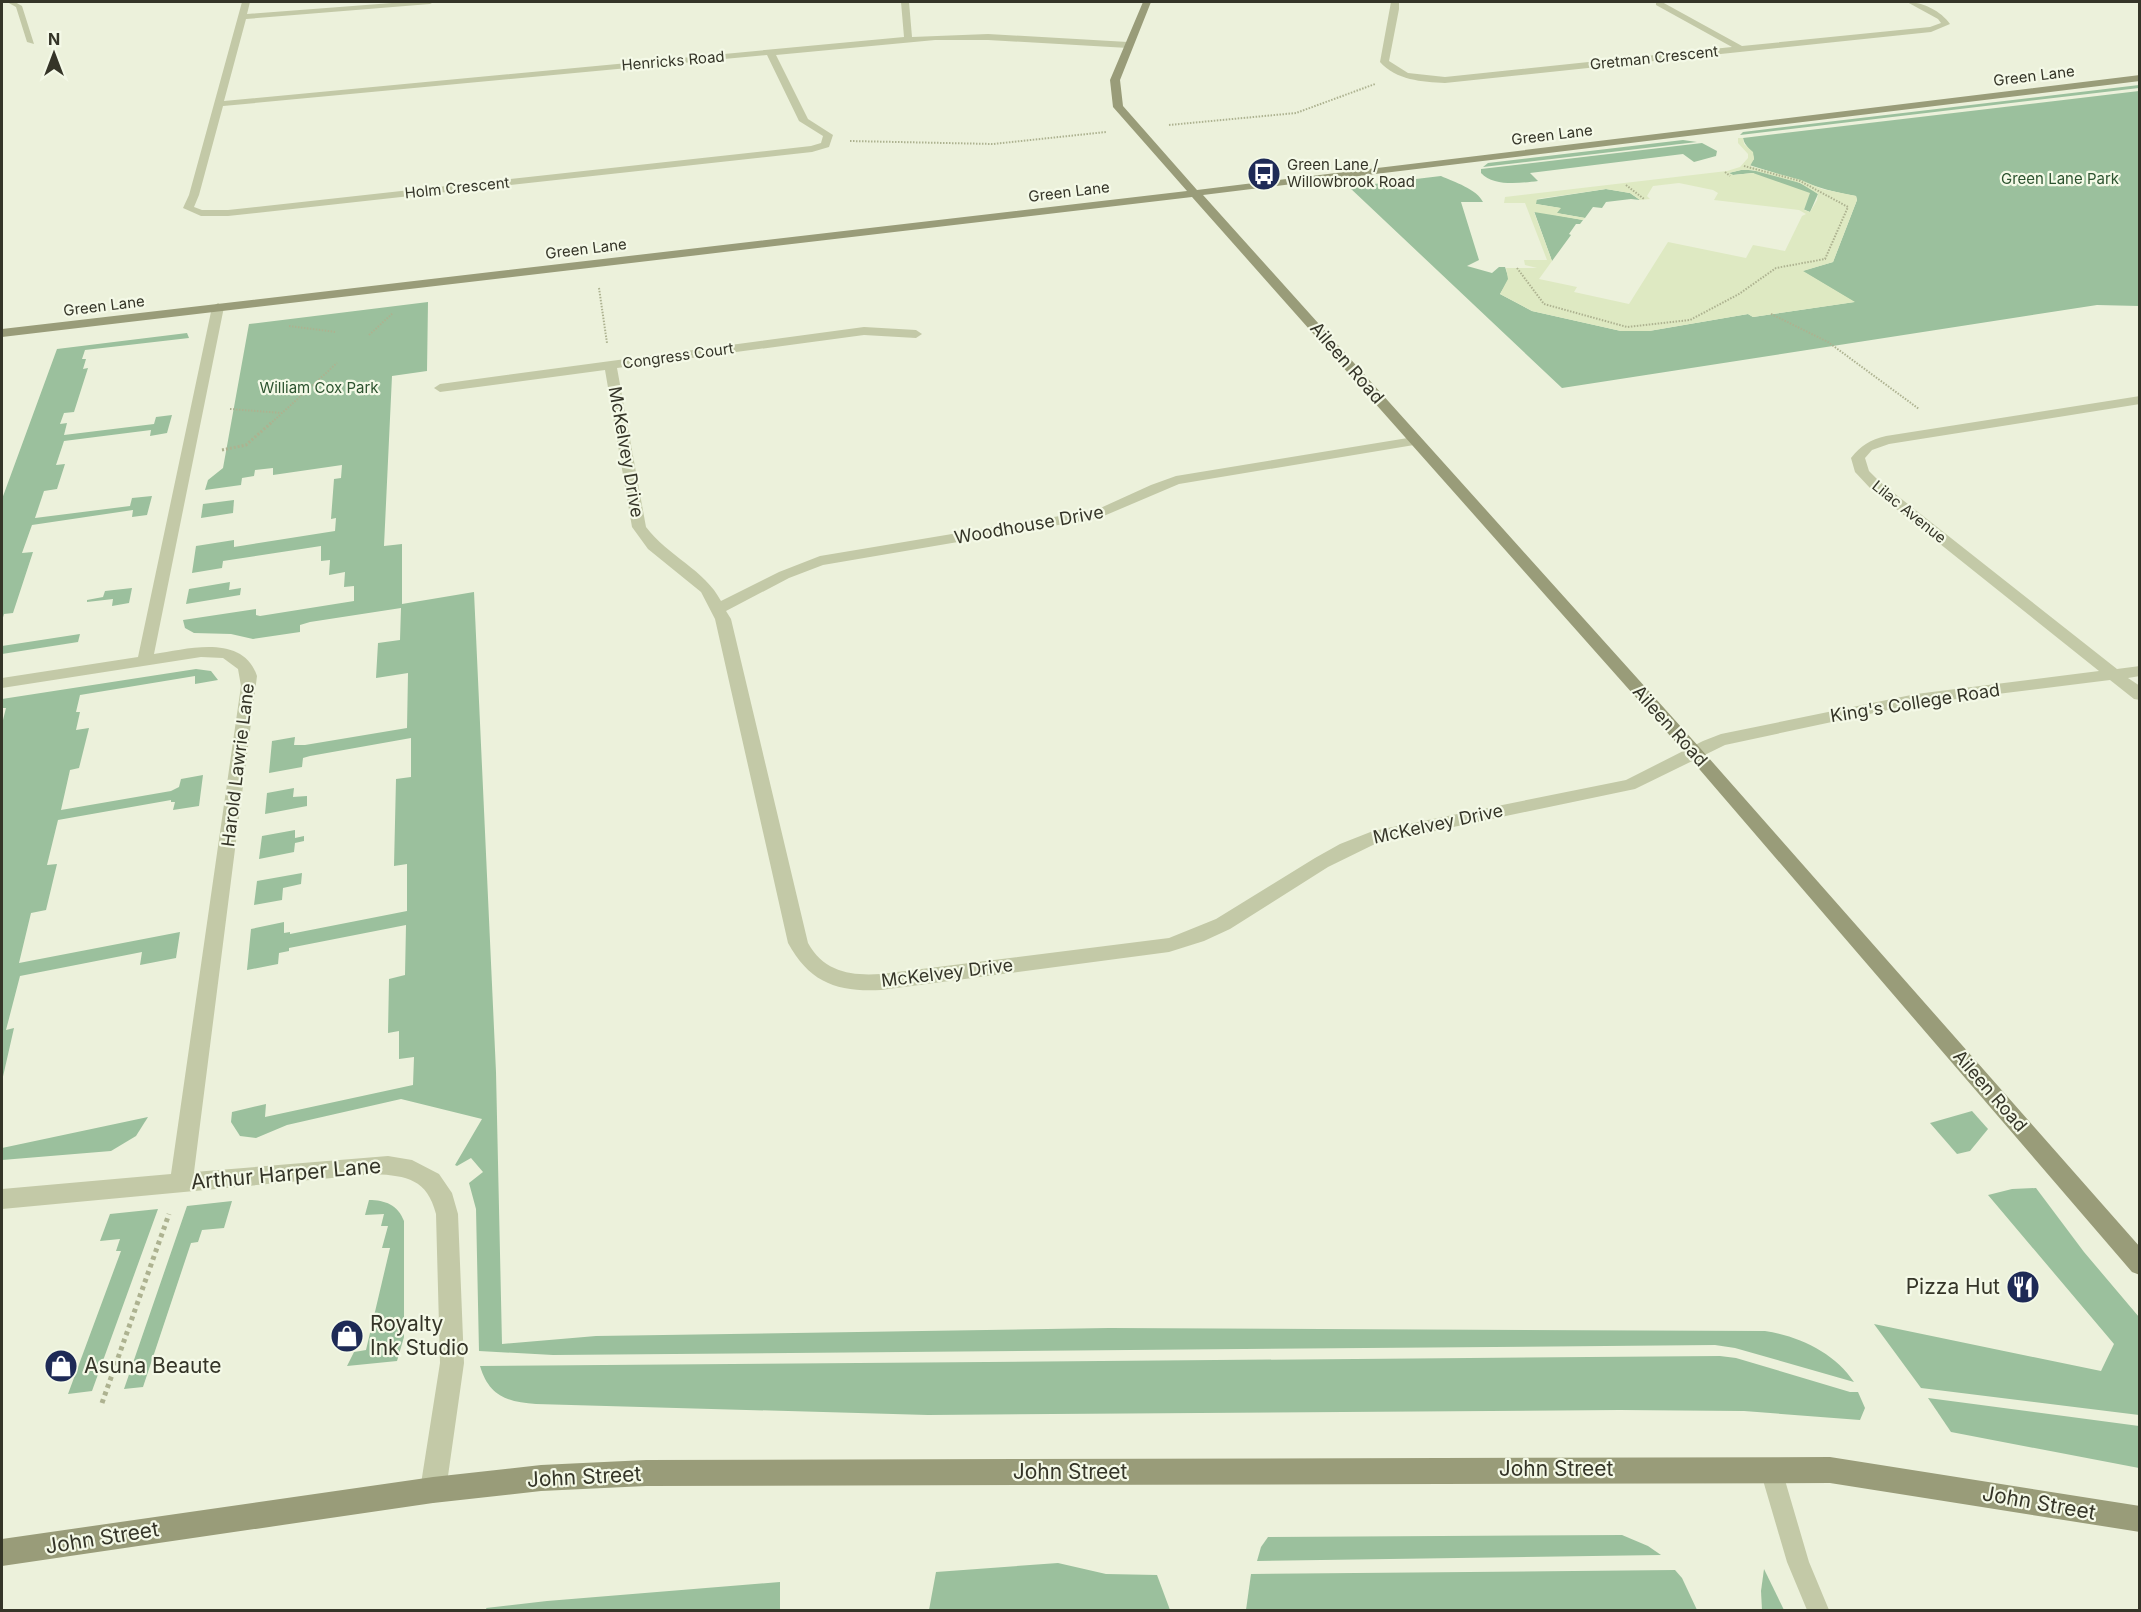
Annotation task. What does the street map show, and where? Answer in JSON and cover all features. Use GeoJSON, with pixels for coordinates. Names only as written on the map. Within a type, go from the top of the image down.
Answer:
{"type":"FeatureCollection","features":[{"type":"Feature","properties":{"kind":"street","name":"Holm Crescent"},"geometry":{"type":"LineString","coordinates":[[246,2],[194,195],[188,208],[201,213],[228,213],[812,149],[825,145],[828,140]]}},
{"type":"Feature","properties":{"kind":"street"},"geometry":{"type":"LineString","coordinates":[[242,17],[430,2]]}},
{"type":"Feature","properties":{"kind":"street"},"geometry":{"type":"LineString","coordinates":[[905,2],[908,39]]}},
{"type":"Feature","properties":{"kind":"street","name":"Aileen Road"},"geometry":{"type":"LineString","coordinates":[[1147,2],[1114,80],[1118,107],[1694,752],[2139,1265]]}},
{"type":"Feature","properties":{"kind":"street","name":"Gretman Crescent"},"geometry":{"type":"LineString","coordinates":[[1395,2],[1384,62],[1397,71],[1424,78],[1455,79],[1931,29],[1946,24],[1941,17],[1911,2]]}},
{"type":"Feature","properties":{"kind":"street"},"geometry":{"type":"LineString","coordinates":[[1659,3],[1741,49]]}},
{"type":"Feature","properties":{"kind":"street","name":"Henricks Road"},"geometry":{"type":"LineString","coordinates":[[219,104],[908,39],[988,37],[1128,45]]}},
{"type":"Feature","properties":{"kind":"street"},"geometry":{"type":"LineString","coordinates":[[770,52],[804,121],[823,130],[828,135],[828,140]]}},
{"type":"Feature","properties":{"kind":"street","name":"Green Lane"},"geometry":{"type":"LineString","coordinates":[[2,333],[1193,193],[2139,78]]}},
{"type":"Feature","properties":{"kind":"street"},"geometry":{"type":"LineString","coordinates":[[145,660],[218,307]]}},
{"type":"Feature","properties":{"kind":"street","name":"Congress Court"},"geometry":{"type":"LineString","coordinates":[[440,388],[864,331],[916,334]]}},
{"type":"Feature","properties":{"kind":"street","name":"McKelvey Drive"},"geometry":{"type":"LineString","coordinates":[[610,365],[639,527],[653,546],[699,581],[713,598],[718,609],[726,630],[798,943],[807,960],[815,968],[838,980],[881,982],[1169,945],[1189,940],[1223,926],[1336,853],[1373,837],[1629,785],[1642,781],[1694,752]]}},
{"type":"Feature","properties":{"kind":"street","name":"Lilac Avenue"},"geometry":{"type":"LineString","coordinates":[[2113,674],[1875,485],[1862,472],[1858,458],[1867,447],[1886,440],[2139,400]]}},
{"type":"Feature","properties":{"kind":"street","name":"Woodhouse Drive"},"geometry":{"type":"LineString","coordinates":[[718,609],[793,571],[820,561],[1099,514],[1128,504],[1153,488],[1176,480],[1414,441]]}},
{"type":"Feature","properties":{"kind":"street","name":"Harold Lawrie Lane"},"geometry":{"type":"LineString","coordinates":[[2,683],[190,653],[221,653],[244,663],[250,680],[181,1183]]}},
{"type":"Feature","properties":{"kind":"street","name":"King's College Road"},"geometry":{"type":"LineString","coordinates":[[1694,752],[1721,740],[1890,704],[2139,671]]}},
{"type":"Feature","properties":{"kind":"street"},"geometry":{"type":"LineString","coordinates":[[2113,674],[2139,695]]}},
{"type":"Feature","properties":{"kind":"street","name":"Arthur Harper Lane"},"geometry":{"type":"LineString","coordinates":[[2,1200],[390,1165],[419,1172],[440,1189],[445,1200],[447,1214],[452,1363],[433,1490]]}},
{"type":"Feature","properties":{"kind":"street","name":"John Street"},"geometry":{"type":"LineString","coordinates":[[2,1553],[433,1490],[541,1478],[646,1473],[1830,1470],[2139,1519]]}},
{"type":"Feature","properties":{"kind":"lane"},"geometry":{"type":"LineString","coordinates":[[10,2],[19,6],[31,42]]}},
{"type":"Feature","properties":{"kind":"lane"},"geometry":{"type":"LineString","coordinates":[[1771,1470],[1798,1562],[1818,1611]]}},
{"type":"Feature","properties":{"kind":"path"},"geometry":{"type":"LineString","coordinates":[[1168,126],[1296,113],[1377,83]]}},
{"type":"Feature","properties":{"kind":"path"},"geometry":{"type":"LineString","coordinates":[[828,140],[993,144],[1106,132]]}},
{"type":"Feature","properties":{"kind":"path"},"geometry":{"type":"LineString","coordinates":[[1517,268],[1544,304],[1627,327],[1690,320],[1739,294],[1776,268],[1825,259],[1848,207],[1800,181],[1744,166]]}},
{"type":"Feature","properties":{"kind":"path"},"geometry":{"type":"LineString","coordinates":[[1725,172],[1730,176]]}},
{"type":"Feature","properties":{"kind":"path"},"geometry":{"type":"LineString","coordinates":[[1626,185],[1644,199]]}},
{"type":"Feature","properties":{"kind":"path"},"geometry":{"type":"LineString","coordinates":[[598,281],[610,365]]}},
{"type":"Feature","properties":{"kind":"path"},"geometry":{"type":"LineString","coordinates":[[369,335],[395,312]]}},
{"type":"Feature","properties":{"kind":"path"},"geometry":{"type":"LineString","coordinates":[[1771,314],[1828,342],[1924,412]]}},
{"type":"Feature","properties":{"kind":"path"},"geometry":{"type":"LineString","coordinates":[[289,326],[336,332]]}},
{"type":"Feature","properties":{"kind":"path"},"geometry":{"type":"LineString","coordinates":[[222,450],[246,445],[337,363]]}},
{"type":"Feature","properties":{"kind":"path"},"geometry":{"type":"LineString","coordinates":[[230,409],[282,413]]}},
{"type":"Feature","properties":{"kind":"path"},"geometry":{"type":"LineString","coordinates":[[102,1403],[171,1207]]}},
{"type":"Feature","properties":{"kind":"green space"},"geometry":{"type":"Polygon","coordinates":[[[2139,85],[2139,88],[1740,135],[1743,132],[2139,85]]]}},
{"type":"Feature","properties":{"kind":"green space","name":"Green Lane Park"},"geometry":{"type":"Polygon","coordinates":[[[2139,91],[2139,306],[2097,305],[1562,388],[1349,187],[1441,176],[1465,186],[1476,193],[1483,202],[1461,202],[1479,260],[1467,266],[1492,273],[1499,267],[1505,267],[1509,279],[1500,294],[1532,311],[1621,331],[1649,331],[1748,314],[1753,317],[1854,302],[1802,271],[1833,262],[1857,200],[1856,196],[1815,186],[1749,165],[1754,159],[1743,138],[2139,91]]]}},
{"type":"Feature","properties":{"kind":"green space"},"geometry":{"type":"Polygon","coordinates":[[[1683,140],[1697,142],[1483,167],[1488,163],[1683,140]]]}},
{"type":"Feature","properties":{"kind":"green space"},"geometry":{"type":"Polygon","coordinates":[[[1702,143],[1717,151],[1716,156],[1694,162],[1683,154],[1530,173],[1538,181],[1524,183],[1500,182],[1481,173],[1481,169],[1702,143]]]}},
{"type":"Feature","properties":{"kind":"green space"},"geometry":{"type":"Polygon","coordinates":[[[1741,170],[1760,171],[1802,184],[1818,194],[1810,212],[1753,173],[1733,175],[1728,173],[1741,170]]]}},
{"type":"Feature","properties":{"kind":"green space"},"geometry":{"type":"Polygon","coordinates":[[[1606,189],[1630,193],[1640,200],[1606,202],[1602,208],[1593,207],[1585,218],[1556,213],[1560,208],[1536,204],[1535,200],[1606,189]]]}},
{"type":"Feature","properties":{"kind":"green space"},"geometry":{"type":"Polygon","coordinates":[[[1534,211],[1583,220],[1580,224],[1576,224],[1552,261],[1534,211]]]}},
{"type":"Feature","properties":{"kind":"green space","name":"William Cox Park"},"geometry":{"type":"Polygon","coordinates":[[[428,302],[427,371],[392,376],[384,546],[402,544],[402,604],[474,592],[496,1072],[502,1344],[596,1336],[1109,1328],[1765,1331],[1791,1337],[1826,1354],[1837,1362],[1854,1382],[1735,1348],[1715,1345],[553,1355],[479,1351],[476,1209],[469,1183],[483,1172],[471,1158],[455,1165],[482,1119],[401,1099],[287,1125],[256,1138],[240,1136],[231,1122],[232,1112],[266,1104],[265,1117],[413,1085],[414,1057],[399,1059],[399,1031],[388,1033],[389,979],[405,975],[406,925],[289,948],[289,951],[279,953],[278,964],[247,970],[251,929],[284,922],[284,933],[290,932],[290,934],[407,911],[407,864],[394,866],[396,779],[411,777],[411,738],[310,756],[303,758],[302,767],[269,773],[272,741],[295,737],[294,745],[305,745],[407,728],[408,673],[376,678],[378,643],[400,640],[401,608],[310,622],[300,625],[300,632],[253,639],[231,634],[194,633],[185,628],[183,620],[256,609],[256,615],[260,616],[354,601],[354,586],[344,587],[345,572],[329,575],[330,560],[321,561],[321,546],[223,561],[222,568],[192,573],[196,546],[234,540],[234,547],[335,531],[336,518],[331,519],[334,479],[341,478],[342,465],[273,475],[273,468],[255,470],[254,476],[242,478],[241,485],[205,490],[208,480],[223,468],[249,324],[428,302]]]}},
{"type":"Feature","properties":{"kind":"green space"},"geometry":{"type":"Polygon","coordinates":[[[187,333],[189,338],[85,350],[82,359],[86,359],[83,369],[88,368],[74,412],[64,413],[60,424],[67,423],[64,435],[154,424],[156,417],[172,415],[167,433],[150,436],[151,430],[64,441],[56,465],[65,464],[57,489],[44,491],[35,518],[130,506],[132,498],[152,496],[147,515],[132,517],[133,510],[32,525],[22,553],[33,552],[13,613],[4,614],[2,621],[2,499],[57,349],[187,333]]]}},
{"type":"Feature","properties":{"kind":"green space"},"geometry":{"type":"Polygon","coordinates":[[[234,500],[233,513],[201,518],[203,504],[234,500]]]}},
{"type":"Feature","properties":{"kind":"green space"},"geometry":{"type":"Polygon","coordinates":[[[230,582],[229,590],[241,588],[240,595],[186,604],[189,589],[230,582]]]}},
{"type":"Feature","properties":{"kind":"green space"},"geometry":{"type":"Polygon","coordinates":[[[132,588],[129,603],[112,606],[113,599],[87,602],[87,600],[103,597],[105,591],[132,588]]]}},
{"type":"Feature","properties":{"kind":"green space"},"geometry":{"type":"Polygon","coordinates":[[[80,634],[78,642],[2,654],[2,646],[80,634]]]}},
{"type":"Feature","properties":{"kind":"green space"},"geometry":{"type":"Polygon","coordinates":[[[196,669],[211,671],[218,680],[195,684],[195,676],[80,695],[76,712],[80,712],[76,730],[89,728],[79,768],[70,770],[61,810],[171,791],[179,787],[181,779],[203,775],[199,806],[173,810],[175,802],[171,800],[58,820],[47,865],[57,864],[46,910],[31,913],[19,963],[180,932],[176,958],[140,965],[142,952],[20,976],[6,1030],[14,1028],[2,1081],[2,724],[6,708],[2,708],[2,699],[196,669]]]}},
{"type":"Feature","properties":{"kind":"green space"},"geometry":{"type":"Polygon","coordinates":[[[294,788],[293,797],[307,796],[307,806],[265,814],[267,793],[294,788]]]}},
{"type":"Feature","properties":{"kind":"green space"},"geometry":{"type":"Polygon","coordinates":[[[295,830],[295,838],[304,836],[304,841],[295,843],[294,852],[259,859],[262,836],[295,830]]]}},
{"type":"Feature","properties":{"kind":"green space"},"geometry":{"type":"Polygon","coordinates":[[[302,873],[301,884],[283,888],[282,900],[254,905],[257,881],[302,873]]]}},
{"type":"Feature","properties":{"kind":"green space"},"geometry":{"type":"Polygon","coordinates":[[[1972,1111],[1988,1129],[1970,1151],[1957,1154],[1930,1123],[1972,1111]]]}},
{"type":"Feature","properties":{"kind":"green space"},"geometry":{"type":"Polygon","coordinates":[[[148,1117],[136,1136],[111,1151],[2,1160],[2,1148],[148,1117]]]}},
{"type":"Feature","properties":{"kind":"green space"},"geometry":{"type":"Polygon","coordinates":[[[2036,1188],[2084,1252],[2139,1317],[2139,1415],[1921,1388],[1874,1324],[2101,1371],[2114,1344],[1988,1195],[2012,1189],[2036,1188]]]}},
{"type":"Feature","properties":{"kind":"green space"},"geometry":{"type":"Polygon","coordinates":[[[369,1200],[380,1201],[395,1207],[404,1221],[404,1337],[397,1361],[347,1366],[354,1352],[366,1350],[390,1248],[382,1248],[388,1226],[381,1226],[384,1214],[365,1215],[369,1200]]]}},
{"type":"Feature","properties":{"kind":"green space"},"geometry":{"type":"Polygon","coordinates":[[[232,1201],[224,1228],[202,1230],[198,1242],[191,1243],[143,1387],[124,1389],[187,1206],[232,1201]]]}},
{"type":"Feature","properties":{"kind":"green space"},"geometry":{"type":"Polygon","coordinates":[[[158,1209],[92,1391],[68,1394],[121,1251],[116,1251],[120,1239],[100,1241],[110,1214],[158,1209]]]}},
{"type":"Feature","properties":{"kind":"green space"},"geometry":{"type":"Polygon","coordinates":[[[1720,1356],[1736,1358],[1850,1392],[1858,1392],[1865,1408],[1860,1420],[1744,1411],[928,1415],[536,1404],[500,1396],[488,1384],[480,1366],[1720,1356]]]}},
{"type":"Feature","properties":{"kind":"green space"},"geometry":{"type":"Polygon","coordinates":[[[1928,1398],[2139,1426],[2139,1468],[1951,1432],[1928,1398]]]}},
{"type":"Feature","properties":{"kind":"green space"},"geometry":{"type":"Polygon","coordinates":[[[1622,1535],[1648,1546],[1661,1555],[1257,1561],[1261,1547],[1268,1537],[1622,1535]]]}},
{"type":"Feature","properties":{"kind":"green space"},"geometry":{"type":"Polygon","coordinates":[[[1058,1563],[1106,1574],[1157,1575],[1170,1610],[929,1610],[936,1572],[1058,1563]]]}},
{"type":"Feature","properties":{"kind":"green space"},"geometry":{"type":"Polygon","coordinates":[[[1764,1569],[1784,1610],[1762,1610],[1761,1591],[1764,1569]]]}},
{"type":"Feature","properties":{"kind":"green space"},"geometry":{"type":"Polygon","coordinates":[[[1675,1570],[1682,1578],[1697,1610],[1246,1610],[1251,1574],[1675,1570]]]}},
{"type":"Feature","properties":{"kind":"green space"},"geometry":{"type":"Polygon","coordinates":[[[780,1582],[780,1610],[487,1610],[486,1608],[547,1601],[780,1582]]]}},
{"type":"Feature","properties":{"kind":"shaded area"},"geometry":{"type":"Polygon","coordinates":[[[1738,138],[1743,138],[1744,144],[1753,152],[1754,159],[1750,166],[1801,180],[1822,189],[1856,196],[1857,200],[1833,262],[1803,271],[1855,302],[1753,317],[1748,314],[1649,331],[1621,331],[1532,311],[1500,294],[1508,279],[1506,268],[1537,268],[1525,265],[1524,260],[1547,260],[1525,203],[1504,203],[1505,197],[1727,171],[1740,167],[1748,158],[1748,154],[1738,143],[1738,138]],[[1752,170],[1729,173],[1733,175],[1753,173],[1810,193],[1804,210],[1810,212],[1817,200],[1818,194],[1800,183],[1752,170]],[[1679,183],[1653,186],[1647,196],[1650,199],[1640,200],[1630,193],[1606,189],[1537,199],[1536,204],[1561,208],[1557,213],[1585,218],[1583,220],[1534,212],[1552,261],[1539,279],[1577,287],[1574,292],[1629,304],[1668,242],[1746,258],[1753,245],[1785,251],[1802,216],[1806,214],[1799,210],[1714,200],[1718,193],[1713,190],[1679,183]]]}},
{"type":"Feature","properties":{"kind":"place","name":"Green Lane / Willowbrook Road"},"geometry":{"type":"Point","coordinates":[1264,174]}},
{"type":"Feature","properties":{"kind":"place","name":"Pizza Hut"},"geometry":{"type":"Point","coordinates":[2023,1287]}},
{"type":"Feature","properties":{"kind":"place","name":"Royalty Ink Studio"},"geometry":{"type":"Point","coordinates":[347,1336]}},
{"type":"Feature","properties":{"kind":"place","name":"Asuna Beaute"},"geometry":{"type":"Point","coordinates":[61,1366]}}]}
